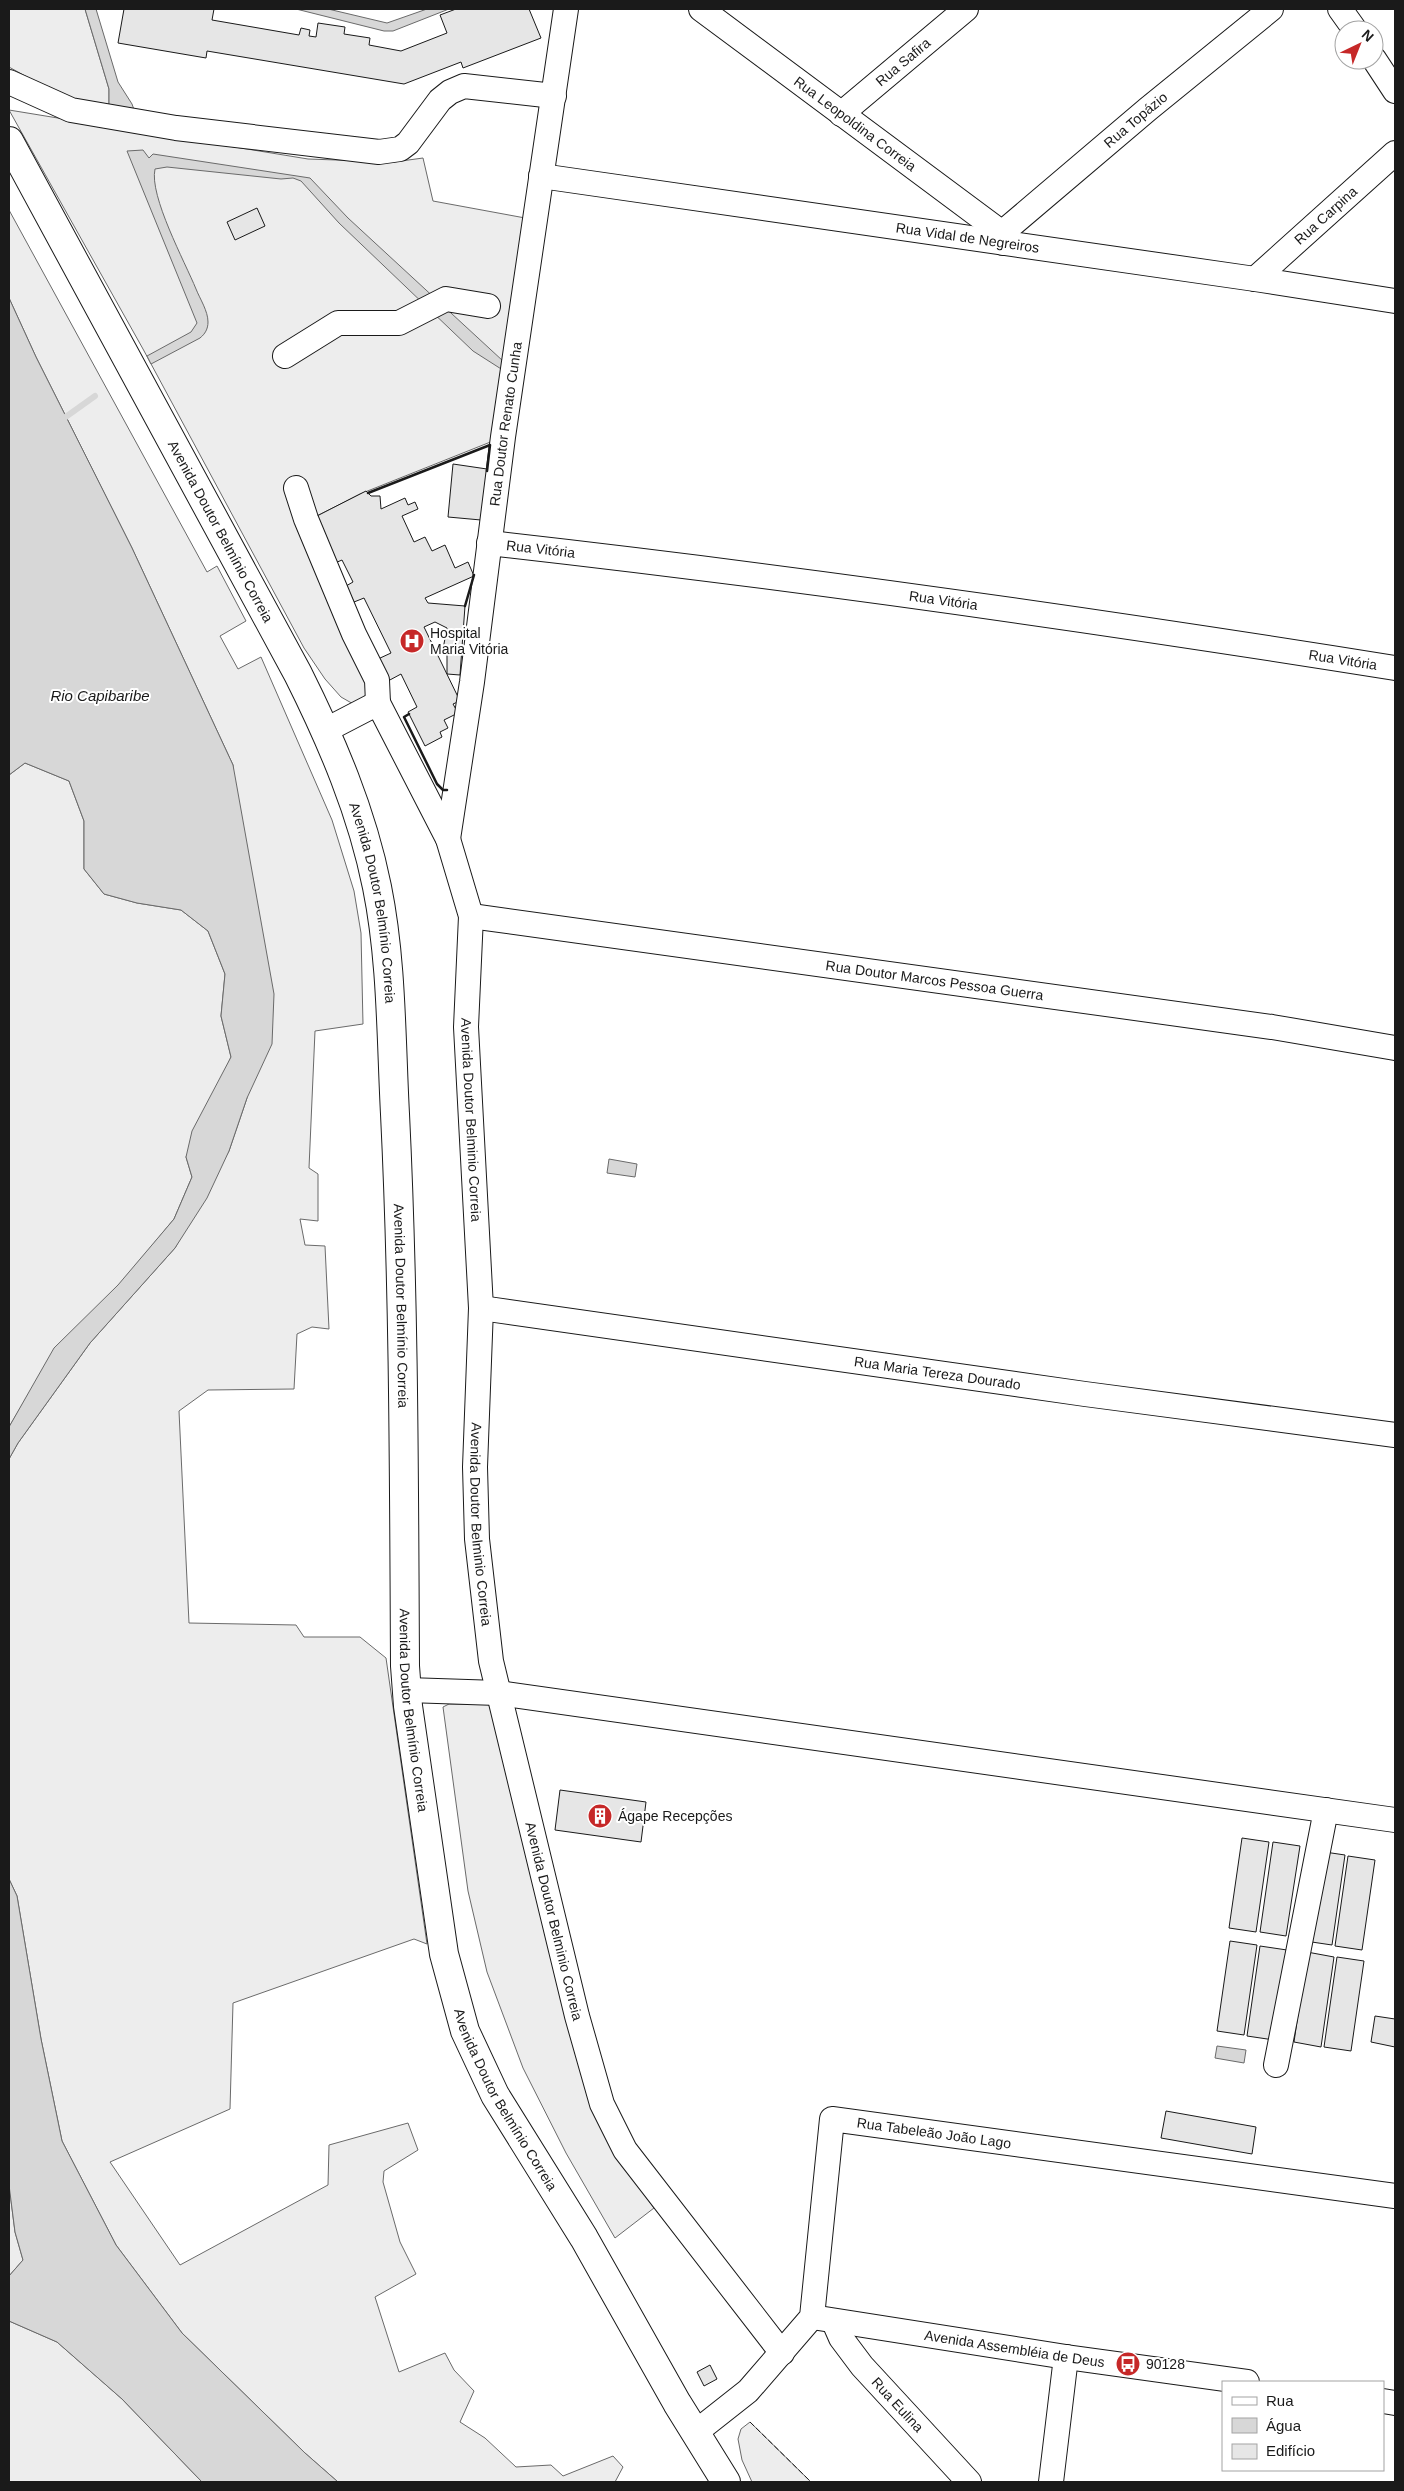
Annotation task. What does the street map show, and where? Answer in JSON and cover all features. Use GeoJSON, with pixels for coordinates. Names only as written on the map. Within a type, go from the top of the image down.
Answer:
{"type":"FeatureCollection","features":[{"type":"Feature","properties":{"kind":"main road","name":"Avenida Doutor Belmínio Correia"},"geometry":{"type":"LineString","coordinates":[[9,141],[298,674],[326,730],[358,816],[377,887],[387,957],[402,1257],[405,1666],[444,1954],[465,2031],[495,2095],[584,2238],[726,2482]]}},
{"type":"Feature","properties":{"kind":"street","name":"Rua Doutor Renato Cunha"},"geometry":{"type":"LineString","coordinates":[[448,839],[566,9]]}},
{"type":"Feature","properties":{"kind":"street","name":"Rua Leopoldina Correia"},"geometry":{"type":"LineString","coordinates":[[701,9],[1002,238]]}},
{"type":"Feature","properties":{"kind":"street","name":"Rua Safira"},"geometry":{"type":"LineString","coordinates":[[841,114],[966,9]]}},
{"type":"Feature","properties":{"kind":"street","name":"Rua Topázio"},"geometry":{"type":"LineString","coordinates":[[1002,238],[1178,84],[1271,9]]}},
{"type":"Feature","properties":{"kind":"street"},"geometry":{"type":"LineString","coordinates":[[1340,9],[1348,20]]}},
{"type":"Feature","properties":{"kind":"street"},"geometry":{"type":"LineString","coordinates":[[1381,70],[1395,91]]}},
{"type":"Feature","properties":{"kind":"street"},"geometry":{"type":"LineString","coordinates":[[9,82],[72,110],[176,128],[378,152],[400,149],[408,143],[440,100],[450,92],[464,86],[554,96]]}},
{"type":"Feature","properties":{"kind":"street","name":"Rua Carpina"},"geometry":{"type":"LineString","coordinates":[[1255,279],[1395,153]]}},
{"type":"Feature","properties":{"kind":"street","name":"Rua Vidal de Negreiros"},"geometry":{"type":"LineString","coordinates":[[541,176],[1002,238],[1395,301]]}},
{"type":"Feature","properties":{"kind":"street"},"geometry":{"type":"LineString","coordinates":[[286,356],[338,323],[399,323],[436,305],[488,303],[523,307]]}},
{"type":"Feature","properties":{"kind":"street"},"geometry":{"type":"LineString","coordinates":[[296,488],[306,519],[350,625],[377,680],[378,703],[326,730]]}},
{"type":"Feature","properties":{"kind":"street","name":"Rua Vitória"},"geometry":{"type":"LineString","coordinates":[[489,543],[704,567],[1069,617],[1395,668]]}},
{"type":"Feature","properties":{"kind":"street","name":"Avenida Doutor Belminio Correia"},"geometry":{"type":"LineString","coordinates":[[378,703],[448,839],[471,916],[466,1027],[481,1308],[475,1467],[477,1539],[491,1661],[577,2016],[602,2104],[625,2150],[782,2353]]}},
{"type":"Feature","properties":{"kind":"street","name":"Rua Doutor Marcos Pessoa Guerra"},"geometry":{"type":"LineString","coordinates":[[471,916],[1272,1027],[1395,1048]]}},
{"type":"Feature","properties":{"kind":"street","name":"Rua Maria Tereza Dourado"},"geometry":{"type":"LineString","coordinates":[[481,1308],[1095,1395],[1395,1434]]}},
{"type":"Feature","properties":{"kind":"street"},"geometry":{"type":"LineString","coordinates":[[407,1690],[498,1693],[1395,1820]]}},
{"type":"Feature","properties":{"kind":"street"},"geometry":{"type":"LineString","coordinates":[[1276,2065],[1326,1810]]}},
{"type":"Feature","properties":{"kind":"street","name":"Rua Tabeleão João Lago"},"geometry":{"type":"LineString","coordinates":[[823,2319],[832,2119],[1395,2196]]}},
{"type":"Feature","properties":{"kind":"street"},"geometry":{"type":"LineString","coordinates":[[696,2432],[741,2397],[782,2353],[823,2319]]}},
{"type":"Feature","properties":{"kind":"street","name":"Avenida Assembléia de Deus"},"geometry":{"type":"LineString","coordinates":[[823,2319],[1066,2357],[1240,2381]]}},
{"type":"Feature","properties":{"kind":"street","name":"Rua Eulina"},"geometry":{"type":"LineString","coordinates":[[823,2319],[841,2338],[862,2366],[969,2482]]}},
{"type":"Feature","properties":{"kind":"street"},"geometry":{"type":"LineString","coordinates":[[1051,2482],[1066,2357]]}},
{"type":"Feature","properties":{"kind":"shaded area"},"geometry":{"type":"Polygon","coordinates":[[[9,9],[85,9],[109,89],[109,113],[79,106],[9,67],[9,9]]]}},
{"type":"Feature","properties":{"kind":"shaded area"},"geometry":{"type":"Polygon","coordinates":[[[9,110],[308,159],[394,162],[423,158],[433,201],[536,220],[503,437],[360,494],[313,518],[389,687],[355,705],[341,697],[325,679],[304,648],[143,349],[9,110]]]}},
{"type":"Feature","properties":{"kind":"shaded area"},"geometry":{"type":"Polygon","coordinates":[[[9,210],[207,572],[217,566],[246,621],[220,636],[238,669],[261,657],[332,820],[354,891],[361,933],[363,1024],[315,1031],[309,1168],[318,1174],[318,1221],[300,1219],[305,1245],[325,1246],[329,1329],[312,1327],[297,1334],[294,1389],[208,1390],[179,1411],[189,1623],[296,1625],[304,1637],[360,1637],[386,1658],[427,1944],[414,1939],[233,2003],[230,2109],[110,2162],[180,2265],[328,2185],[329,2145],[408,2123],[418,2150],[384,2171],[383,2182],[400,2242],[416,2274],[375,2297],[399,2372],[445,2353],[454,2370],[474,2391],[460,2422],[485,2438],[516,2467],[551,2465],[563,2476],[613,2456],[623,2467],[615,2482],[338,2482],[305,2453],[182,2333],[116,2245],[62,2141],[41,2039],[17,1896],[9,1879],[9,1459],[18,1443],[90,1343],[175,1248],[229,1151],[247,1098],[233,765],[132,548],[36,357],[9,298],[9,210]]]}},
{"type":"Feature","properties":{"kind":"shaded area"},"geometry":{"type":"Polygon","coordinates":[[[25,763],[69,781],[84,821],[84,869],[104,894],[137,903],[181,910],[208,931],[225,974],[221,1016],[231,1057],[186,1157],[192,1177],[174,1219],[28,1395],[9,1427],[9,775],[25,763]]]}},
{"type":"Feature","properties":{"kind":"shaded area"},"geometry":{"type":"Polygon","coordinates":[[[449,1704],[494,1704],[555,1969],[587,2095],[616,2155],[654,2208],[615,2238],[566,2153],[523,2068],[487,1972],[468,1891],[443,1707],[449,1704]]]}},
{"type":"Feature","properties":{"kind":"shaded area"},"geometry":{"type":"Polygon","coordinates":[[[9,2185],[15,2232],[23,2260],[9,2276],[9,2185]]]}},
{"type":"Feature","properties":{"kind":"shaded area"},"geometry":{"type":"Polygon","coordinates":[[[9,2321],[57,2342],[122,2399],[202,2482],[9,2482],[9,2321]]]}},
{"type":"Feature","properties":{"kind":"shaded area"},"geometry":{"type":"Polygon","coordinates":[[[750,2422],[811,2482],[752,2482],[742,2460],[738,2439],[741,2429],[750,2422]]]}},
{"type":"Feature","properties":{"kind":"water"},"geometry":{"type":"Polygon","coordinates":[[[85,9],[96,9],[118,82],[132,104],[137,118],[109,113],[109,89],[85,9]]]}},
{"type":"Feature","properties":{"kind":"water"},"geometry":{"type":"Polygon","coordinates":[[[296,9],[328,9],[387,23],[427,9],[449,9],[393,31],[384,31],[296,9]]]}},
{"type":"Feature","properties":{"kind":"water"},"geometry":{"type":"Polygon","coordinates":[[[143,150],[149,158],[153,154],[310,178],[348,218],[503,361],[509,374],[473,351],[339,223],[301,181],[293,178],[281,179],[167,167],[155,169],[157,195],[169,229],[205,309],[208,325],[200,338],[151,364],[147,356],[191,332],[197,323],[127,151],[143,150]]]}},
{"type":"Feature","properties":{"kind":"water","name":"Rio Capibaribe"},"geometry":{"type":"Polygon","coordinates":[[[9,298],[36,357],[132,548],[233,765],[274,994],[272,1044],[247,1098],[229,1151],[207,1198],[175,1248],[90,1343],[18,1443],[9,1459],[9,1427],[54,1348],[118,1285],[174,1219],[192,1177],[186,1157],[192,1131],[231,1057],[221,1016],[225,974],[208,931],[181,910],[137,903],[104,894],[84,869],[84,821],[69,781],[25,763],[9,775],[9,298]]]}},
{"type":"Feature","properties":{"kind":"water"},"geometry":{"type":"Polygon","coordinates":[[[609,1159],[637,1164],[635,1177],[607,1173],[609,1159]]]}},
{"type":"Feature","properties":{"kind":"water"},"geometry":{"type":"Polygon","coordinates":[[[9,1879],[17,1896],[41,2039],[62,2141],[116,2245],[182,2333],[305,2453],[338,2482],[202,2482],[122,2399],[57,2342],[9,2321],[9,2276],[23,2260],[15,2232],[9,2185],[9,1879]]]}},
{"type":"Feature","properties":{"kind":"water"},"geometry":{"type":"Polygon","coordinates":[[[1217,2046],[1246,2050],[1244,2063],[1215,2058],[1217,2046]]]}},
{"type":"Feature","properties":{"kind":"building"},"geometry":{"type":"Polygon","coordinates":[[[124,9],[214,9],[212,20],[299,35],[301,28],[310,30],[309,36],[316,37],[318,23],[345,27],[344,34],[370,38],[369,45],[401,51],[447,33],[440,15],[456,9],[529,9],[541,38],[463,68],[461,62],[404,84],[207,51],[206,58],[118,43],[124,9]]]}},
{"type":"Feature","properties":{"kind":"building"},"geometry":{"type":"Polygon","coordinates":[[[257,208],[265,226],[235,240],[227,222],[257,208]]]}},
{"type":"Feature","properties":{"kind":"building"},"geometry":{"type":"Polygon","coordinates":[[[453,464],[487,469],[481,520],[448,517],[453,464]]]}},
{"type":"Feature","properties":{"kind":"building"},"geometry":{"type":"Polygon","coordinates":[[[366,491],[371,496],[380,496],[381,509],[405,498],[408,505],[415,502],[418,509],[402,516],[414,542],[425,537],[432,551],[445,545],[455,568],[468,562],[474,576],[425,598],[428,603],[465,606],[460,675],[447,674],[447,653],[443,649],[447,628],[435,622],[424,627],[460,701],[453,704],[458,713],[444,720],[448,728],[440,732],[442,737],[425,746],[408,712],[417,707],[401,674],[388,681],[378,659],[391,653],[364,598],[354,602],[346,586],[353,582],[342,560],[335,563],[313,518],[366,491]]]}},
{"type":"Feature","properties":{"kind":"building","name":"Ágape Recepções"},"geometry":{"type":"Polygon","coordinates":[[[560,1790],[646,1802],[641,1842],[555,1830],[560,1790]]]}},
{"type":"Feature","properties":{"kind":"building"},"geometry":{"type":"Polygon","coordinates":[[[1242,1838],[1269,1842],[1256,1932],[1229,1928],[1242,1838]]]}},
{"type":"Feature","properties":{"kind":"building"},"geometry":{"type":"Polygon","coordinates":[[[1273,1842],[1300,1846],[1286,1936],[1260,1932],[1273,1842]]]}},
{"type":"Feature","properties":{"kind":"building"},"geometry":{"type":"Polygon","coordinates":[[[1318,1851],[1345,1855],[1332,1945],[1305,1941],[1318,1851]]]}},
{"type":"Feature","properties":{"kind":"building"},"geometry":{"type":"Polygon","coordinates":[[[1348,1856],[1375,1860],[1362,1950],[1335,1946],[1348,1856]]]}},
{"type":"Feature","properties":{"kind":"building"},"geometry":{"type":"Polygon","coordinates":[[[1230,1941],[1257,1945],[1244,2035],[1217,2031],[1230,1941]]]}},
{"type":"Feature","properties":{"kind":"building"},"geometry":{"type":"Polygon","coordinates":[[[1260,1946],[1287,1950],[1274,2040],[1247,2036],[1260,1946]]]}},
{"type":"Feature","properties":{"kind":"building"},"geometry":{"type":"Polygon","coordinates":[[[1307,1952],[1334,1957],[1321,2047],[1294,2042],[1307,1952]]]}},
{"type":"Feature","properties":{"kind":"building"},"geometry":{"type":"Polygon","coordinates":[[[1337,1957],[1364,1961],[1351,2051],[1324,2047],[1337,1957]]]}},
{"type":"Feature","properties":{"kind":"building"},"geometry":{"type":"Polygon","coordinates":[[[1375,2016],[1395,2019],[1395,2047],[1371,2042],[1375,2016]]]}},
{"type":"Feature","properties":{"kind":"building"},"geometry":{"type":"Polygon","coordinates":[[[1166,2111],[1256,2127],[1252,2154],[1161,2138],[1166,2111]]]}},
{"type":"Feature","properties":{"kind":"building"},"geometry":{"type":"Polygon","coordinates":[[[710,2365],[717,2379],[704,2386],[697,2372],[710,2365]]]}},
{"type":"Feature","properties":{"kind":"waterway"},"geometry":{"type":"LineString","coordinates":[[60,421],[95,396]]}},
{"type":"Feature","properties":{"kind":"fence"},"geometry":{"type":"LineString","coordinates":[[750,2422],[811,2482]]}},
{"type":"Feature","properties":{"kind":"wall"},"geometry":{"type":"LineString","coordinates":[[368,493],[490,445],[487,471]]}},
{"type":"Feature","properties":{"kind":"wall"},"geometry":{"type":"LineString","coordinates":[[465,606],[474,575]]}},
{"type":"Feature","properties":{"kind":"wall"},"geometry":{"type":"LineString","coordinates":[[409,714],[404,717],[437,784],[443,790],[447,790]]}},
{"type":"Feature","properties":{"kind":"place","name":"Hospital Maria Vitória"},"geometry":{"type":"Point","coordinates":[412,641]}},
{"type":"Feature","properties":{"kind":"place","name":"Ágape Recepções"},"geometry":{"type":"Point","coordinates":[600,1816]}},
{"type":"Feature","properties":{"kind":"place","name":"90128"},"geometry":{"type":"Point","coordinates":[1128,2364]}}]}
